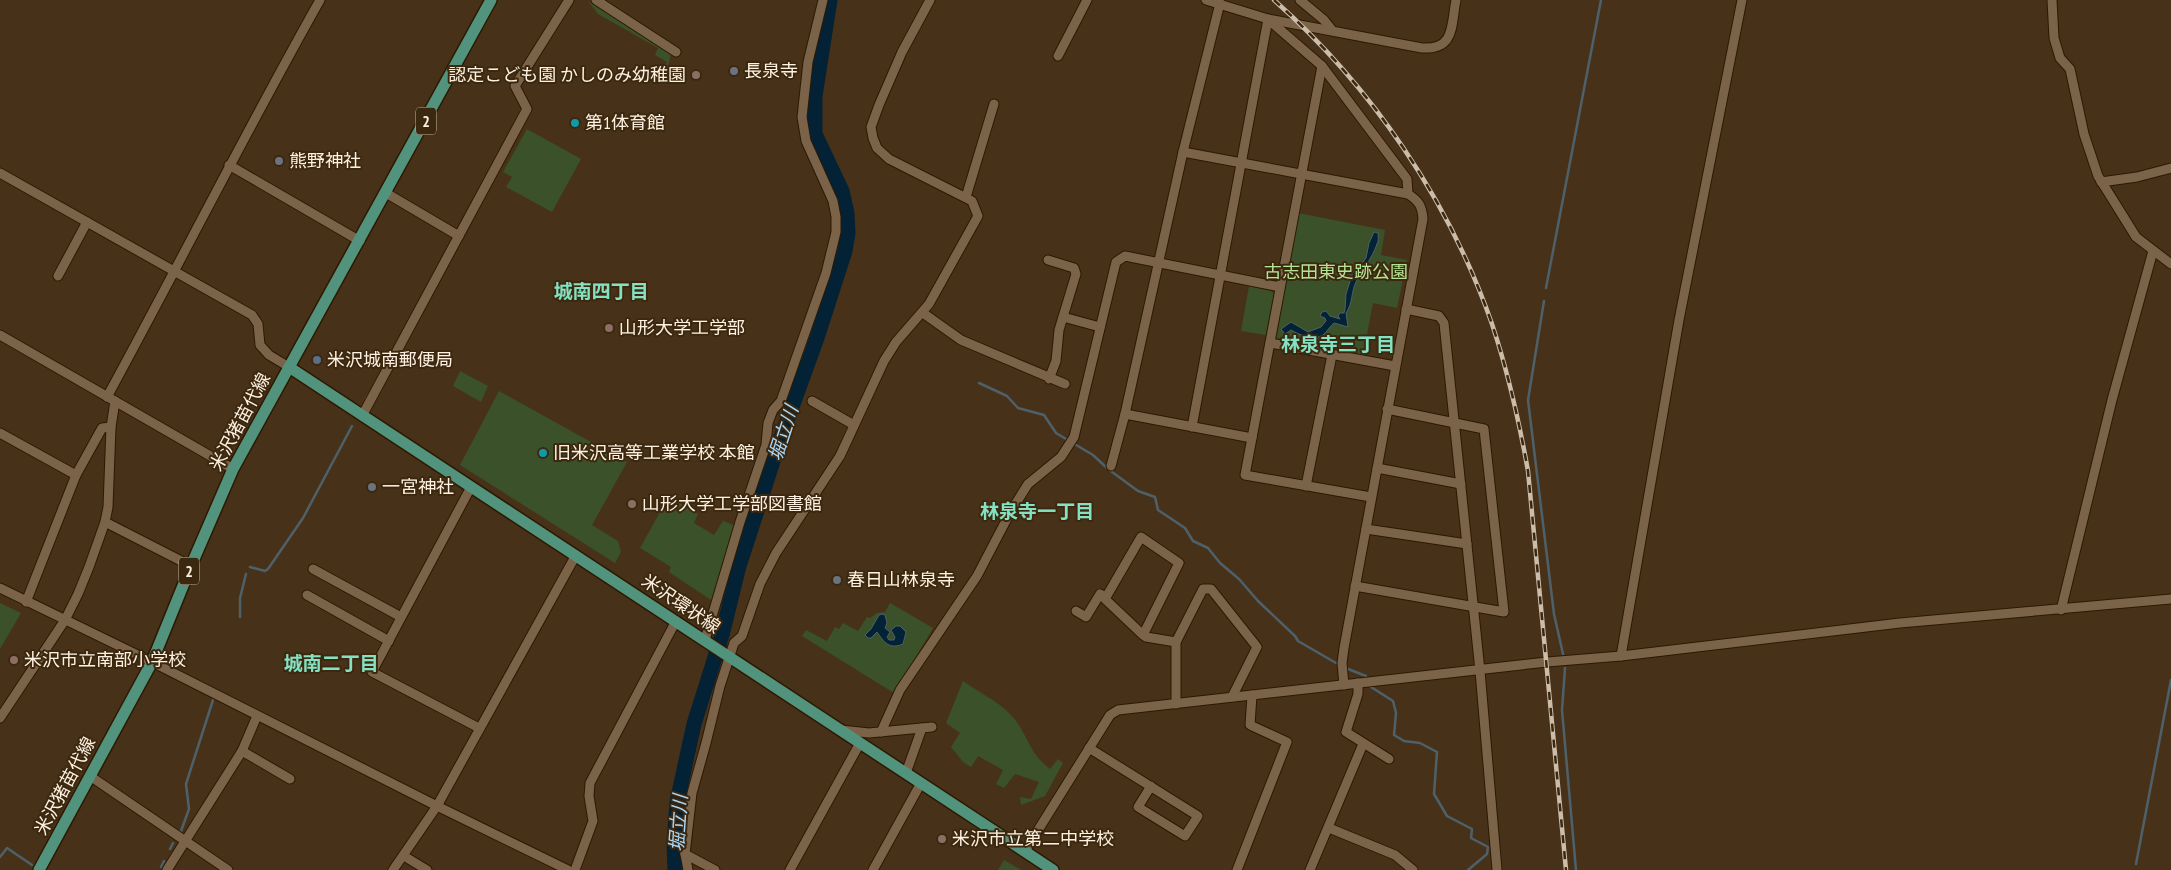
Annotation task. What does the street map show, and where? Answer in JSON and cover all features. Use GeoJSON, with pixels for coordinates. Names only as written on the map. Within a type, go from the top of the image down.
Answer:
{"type":"FeatureCollection","features":[{"type":"Feature","properties":{"kind":"main road","name":"米沢猪苗代線"},"geometry":{"type":"LineString","coordinates":[[39,870],[152,662],[233,469],[491,0]]}},
{"type":"Feature","properties":{"kind":"main road","name":"米沢環状線"},"geometry":{"type":"LineString","coordinates":[[289,367],[1053,870]]}},
{"type":"Feature","properties":{"kind":"street"},"geometry":{"type":"LineString","coordinates":[[0,718],[65,620],[78,594],[105,522],[109,487],[111,399],[229,165],[320,0]]}},
{"type":"Feature","properties":{"kind":"street"},"geometry":{"type":"LineString","coordinates":[[362,416],[526,109],[515,86],[569,0]]}},
{"type":"Feature","properties":{"kind":"street"},"geometry":{"type":"LineString","coordinates":[[596,0],[676,52]]}},
{"type":"Feature","properties":{"kind":"street"},"geometry":{"type":"LineString","coordinates":[[706,641],[740,522],[766,445],[768,423],[773,410],[781,401],[832,250],[836,217],[833,201],[806,141],[802,117],[808,62],[823,0]]}},
{"type":"Feature","properties":{"kind":"street"},"geometry":{"type":"LineString","coordinates":[[688,870],[685,854],[692,793],[727,656],[734,643],[742,636],[760,584],[776,553],[840,456],[868,392],[896,342],[922,313],[978,216],[975,205],[966,197],[889,159],[877,148],[872,138],[872,127],[879,105],[902,52],[930,0]]}},
{"type":"Feature","properties":{"kind":"street"},"geometry":{"type":"LineString","coordinates":[[1058,56],[1087,0]]}},
{"type":"Feature","properties":{"kind":"street"},"geometry":{"type":"LineString","coordinates":[[1206,0],[1268,19],[1434,49],[1442,46],[1447,39],[1456,0]]}},
{"type":"Feature","properties":{"kind":"street"},"geometry":{"type":"LineString","coordinates":[[1300,0],[1324,20],[1332,30]]}},
{"type":"Feature","properties":{"kind":"street"},"geometry":{"type":"LineString","coordinates":[[1621,656],[1679,320],[1742,0]]}},
{"type":"Feature","properties":{"kind":"street"},"geometry":{"type":"LineString","coordinates":[[2052,0],[2054,38],[2060,58],[2070,69],[2084,134],[2101,182],[2136,238],[2171,264]]}},
{"type":"Feature","properties":{"kind":"street"},"geometry":{"type":"LineString","coordinates":[[1111,466],[1125,414],[1183,152],[1220,3]]}},
{"type":"Feature","properties":{"kind":"street"},"geometry":{"type":"LineString","coordinates":[[1268,19],[1322,66],[1407,179],[1408,194]]}},
{"type":"Feature","properties":{"kind":"street"},"geometry":{"type":"LineString","coordinates":[[1192,427],[1268,19]]}},
{"type":"Feature","properties":{"kind":"street"},"geometry":{"type":"LineString","coordinates":[[1322,66],[1245,475],[1370,498]]}},
{"type":"Feature","properties":{"kind":"street"},"geometry":{"type":"LineString","coordinates":[[966,197],[994,104]]}},
{"type":"Feature","properties":{"kind":"street"},"geometry":{"type":"LineString","coordinates":[[1183,152],[1408,194],[1416,199],[1422,207],[1423,219],[1370,498],[1344,648],[1342,663],[1344,685]]}},
{"type":"Feature","properties":{"kind":"street"},"geometry":{"type":"LineString","coordinates":[[229,165],[360,241]]}},
{"type":"Feature","properties":{"kind":"street"},"geometry":{"type":"LineString","coordinates":[[2101,182],[2136,177],[2171,168]]}},
{"type":"Feature","properties":{"kind":"street"},"geometry":{"type":"LineString","coordinates":[[0,173],[252,315],[258,324],[260,345],[269,355],[289,367]]}},
{"type":"Feature","properties":{"kind":"street"},"geometry":{"type":"LineString","coordinates":[[386,193],[459,236]]}},
{"type":"Feature","properties":{"kind":"street"},"geometry":{"type":"LineString","coordinates":[[58,276],[88,222]]}},
{"type":"Feature","properties":{"kind":"street"},"geometry":{"type":"LineString","coordinates":[[2061,610],[2112,400],[2153,251]]}},
{"type":"Feature","properties":{"kind":"street"},"geometry":{"type":"LineString","coordinates":[[880,732],[900,690],[977,576],[1011,511],[1028,484],[1061,457],[1074,437],[1116,262],[1125,256],[1158,264],[1280,286]]}},
{"type":"Feature","properties":{"kind":"street"},"geometry":{"type":"LineString","coordinates":[[1048,260],[1074,268],[1076,274],[1059,330],[1056,361],[1049,379]]}},
{"type":"Feature","properties":{"kind":"street"},"geometry":{"type":"LineString","coordinates":[[1406,309],[1439,316],[1444,323],[1474,607],[1497,870]]}},
{"type":"Feature","properties":{"kind":"street"},"geometry":{"type":"LineString","coordinates":[[922,313],[961,340],[1049,379],[1065,384]]}},
{"type":"Feature","properties":{"kind":"street"},"geometry":{"type":"LineString","coordinates":[[1063,317],[1100,327]]}},
{"type":"Feature","properties":{"kind":"street"},"geometry":{"type":"LineString","coordinates":[[0,335],[233,469]]}},
{"type":"Feature","properties":{"kind":"street"},"geometry":{"type":"LineString","coordinates":[[1270,343],[1395,366]]}},
{"type":"Feature","properties":{"kind":"street"},"geometry":{"type":"LineString","coordinates":[[1306,486],[1332,355]]}},
{"type":"Feature","properties":{"kind":"street"},"geometry":{"type":"LineString","coordinates":[[812,401],[854,425]]}},
{"type":"Feature","properties":{"kind":"street"},"geometry":{"type":"LineString","coordinates":[[1355,586],[1504,612],[1484,429],[1387,409]]}},
{"type":"Feature","properties":{"kind":"street"},"geometry":{"type":"LineString","coordinates":[[1125,414],[1252,438]]}},
{"type":"Feature","properties":{"kind":"street"},"geometry":{"type":"LineString","coordinates":[[26,602],[76,475],[102,428],[110,427]]}},
{"type":"Feature","properties":{"kind":"street"},"geometry":{"type":"LineString","coordinates":[[0,433],[76,475]]}},
{"type":"Feature","properties":{"kind":"street"},"geometry":{"type":"LineString","coordinates":[[1377,468],[1461,484]]}},
{"type":"Feature","properties":{"kind":"street"},"geometry":{"type":"LineString","coordinates":[[471,487],[372,672],[479,728]]}},
{"type":"Feature","properties":{"kind":"street"},"geometry":{"type":"LineString","coordinates":[[105,522],[191,566]]}},
{"type":"Feature","properties":{"kind":"street"},"geometry":{"type":"LineString","coordinates":[[1366,529],[1467,544]]}},
{"type":"Feature","properties":{"kind":"street"},"geometry":{"type":"LineString","coordinates":[[1106,597],[1141,537],[1179,563],[1143,635]]}},
{"type":"Feature","properties":{"kind":"street"},"geometry":{"type":"LineString","coordinates":[[393,870],[437,806],[576,555]]}},
{"type":"Feature","properties":{"kind":"street"},"geometry":{"type":"LineString","coordinates":[[313,569],[401,617]]}},
{"type":"Feature","properties":{"kind":"street"},"geometry":{"type":"LineString","coordinates":[[0,588],[568,870]]}},
{"type":"Feature","properties":{"kind":"street"},"geometry":{"type":"LineString","coordinates":[[1176,704],[1176,642],[1203,588],[1211,589],[1257,646],[1232,698]]}},
{"type":"Feature","properties":{"kind":"street"},"geometry":{"type":"LineString","coordinates":[[1076,611],[1086,617],[1100,594],[1106,597],[1143,635],[1176,642]]}},
{"type":"Feature","properties":{"kind":"street"},"geometry":{"type":"LineString","coordinates":[[307,595],[389,640]]}},
{"type":"Feature","properties":{"kind":"street"},"geometry":{"type":"LineString","coordinates":[[1025,851],[1110,715],[1118,710],[1547,662],[1621,656],[1900,623],[2171,599]]}},
{"type":"Feature","properties":{"kind":"street"},"geometry":{"type":"LineString","coordinates":[[575,870],[593,821],[589,796],[590,783],[676,621]]}},
{"type":"Feature","properties":{"kind":"street"},"geometry":{"type":"LineString","coordinates":[[1358,683],[1358,694],[1345,730],[1389,760]]}},
{"type":"Feature","properties":{"kind":"street"},"geometry":{"type":"LineString","coordinates":[[1237,870],[1287,742],[1250,725],[1252,695]]}},
{"type":"Feature","properties":{"kind":"street"},"geometry":{"type":"LineString","coordinates":[[167,870],[184,840],[188,838],[242,752],[257,716]]}},
{"type":"Feature","properties":{"kind":"street"},"geometry":{"type":"LineString","coordinates":[[838,730],[880,732],[932,727]]}},
{"type":"Feature","properties":{"kind":"street"},"geometry":{"type":"LineString","coordinates":[[906,773],[922,728]]}},
{"type":"Feature","properties":{"kind":"street"},"geometry":{"type":"LineString","coordinates":[[790,870],[860,743]]}},
{"type":"Feature","properties":{"kind":"street"},"geometry":{"type":"LineString","coordinates":[[1310,870],[1363,744]]}},
{"type":"Feature","properties":{"kind":"street"},"geometry":{"type":"LineString","coordinates":[[1089,748],[1150,786],[1198,816],[1185,836],[1138,807],[1150,786]]}},
{"type":"Feature","properties":{"kind":"street"},"geometry":{"type":"LineString","coordinates":[[242,752],[290,780]]}},
{"type":"Feature","properties":{"kind":"street"},"geometry":{"type":"LineString","coordinates":[[1062,771],[1070,778]]}},
{"type":"Feature","properties":{"kind":"street"},"geometry":{"type":"LineString","coordinates":[[90,776],[228,870]]}},
{"type":"Feature","properties":{"kind":"street"},"geometry":{"type":"LineString","coordinates":[[873,870],[921,783]]}},
{"type":"Feature","properties":{"kind":"street"},"geometry":{"type":"LineString","coordinates":[[1328,828],[1395,855],[1413,870]]}},
{"type":"Feature","properties":{"kind":"street"},"geometry":{"type":"LineString","coordinates":[[685,854],[715,870]]}},
{"type":"Feature","properties":{"kind":"street"},"geometry":{"type":"LineString","coordinates":[[404,856],[427,870]]}},
{"type":"Feature","properties":{"kind":"green space"},"geometry":{"type":"Polygon","coordinates":[[[588,1],[671,53],[667,71],[663,69],[667,62],[655,55],[658,48],[598,14],[588,1]]]}},
{"type":"Feature","properties":{"kind":"green space"},"geometry":{"type":"Polygon","coordinates":[[[527,129],[581,159],[552,212],[506,187],[512,177],[503,172],[527,129]]]}},
{"type":"Feature","properties":{"kind":"green space","name":"古志田東史跡公園"},"geometry":{"type":"Polygon","coordinates":[[[1298,213],[1385,230],[1381,255],[1407,260],[1397,308],[1373,303],[1363,355],[1275,338],[1298,213]]]}},
{"type":"Feature","properties":{"kind":"green space"},"geometry":{"type":"Polygon","coordinates":[[[1249,286],[1271,291],[1274,294],[1266,335],[1241,331],[1249,286]]]}},
{"type":"Feature","properties":{"kind":"green space"},"geometry":{"type":"Polygon","coordinates":[[[460,371],[488,386],[481,402],[453,386],[460,371]]]}},
{"type":"Feature","properties":{"kind":"green space"},"geometry":{"type":"Polygon","coordinates":[[[499,391],[627,462],[592,525],[618,541],[621,552],[615,563],[460,465],[499,391]]]}},
{"type":"Feature","properties":{"kind":"green space"},"geometry":{"type":"Polygon","coordinates":[[[669,496],[698,514],[694,523],[714,535],[723,521],[736,526],[711,600],[669,572],[671,567],[640,548],[669,496]]]}},
{"type":"Feature","properties":{"kind":"green space"},"geometry":{"type":"Polygon","coordinates":[[[0,603],[21,613],[0,649],[0,603]]]}},
{"type":"Feature","properties":{"kind":"green space"},"geometry":{"type":"Polygon","coordinates":[[[890,603],[933,628],[894,693],[802,636],[806,630],[827,641],[835,627],[839,629],[843,623],[858,631],[867,617],[870,618],[877,613],[885,612],[890,603]]]}},
{"type":"Feature","properties":{"kind":"green space"},"geometry":{"type":"Polygon","coordinates":[[[963,681],[994,701],[1011,715],[1017,722],[1032,750],[1050,769],[1058,759],[1063,763],[1045,796],[1021,805],[1020,797],[1031,799],[1039,782],[1015,774],[1004,788],[996,784],[1003,770],[978,756],[971,767],[963,762],[951,747],[960,733],[946,723],[963,681]]]}},
{"type":"Feature","properties":{"kind":"green space"},"geometry":{"type":"Polygon","coordinates":[[[1004,860],[1021,870],[998,870],[1004,860]]]}},
{"type":"Feature","properties":{"kind":"water"},"geometry":{"type":"Polygon","coordinates":[[[1374,232],[1378,233],[1378,241],[1354,286],[1350,305],[1346,313],[1348,327],[1334,323],[1319,337],[1302,335],[1291,330],[1285,334],[1281,329],[1291,322],[1308,332],[1321,327],[1326,321],[1325,318],[1320,316],[1322,312],[1326,311],[1330,316],[1340,319],[1338,316],[1340,313],[1344,313],[1346,294],[1353,272],[1356,272],[1366,258],[1369,243],[1374,232]]]}},
{"type":"Feature","properties":{"kind":"water"},"geometry":{"type":"Polygon","coordinates":[[[879,615],[885,615],[887,623],[885,628],[890,632],[887,637],[889,640],[894,640],[895,637],[891,630],[896,626],[900,626],[906,632],[903,644],[894,646],[887,644],[877,632],[871,638],[865,635],[879,615]]]}},
{"type":"Feature","properties":{"kind":"waterway","name":"堀立川"},"geometry":{"type":"LineString","coordinates":[[675,870],[674,843],[677,802],[694,724],[722,635],[739,566],[845,251],[848,233],[847,213],[842,191],[815,134],[815,96],[830,0]]}},
{"type":"Feature","properties":{"kind":"waterway"},"geometry":{"type":"LineString","coordinates":[[1546,288],[1601,0]]}},
{"type":"Feature","properties":{"kind":"waterway"},"geometry":{"type":"LineString","coordinates":[[1544,301],[1528,400],[1554,614],[1563,654]]}},
{"type":"Feature","properties":{"kind":"waterway"},"geometry":{"type":"LineString","coordinates":[[979,383],[1007,396],[1018,408],[1044,415],[1056,433],[1093,455],[1108,469],[1138,491],[1155,497],[1158,510],[1185,528],[1193,541],[1208,548],[1220,563],[1239,579],[1298,641],[1336,663]]}},
{"type":"Feature","properties":{"kind":"waterway"},"geometry":{"type":"LineString","coordinates":[[366,399],[370,393]]}},
{"type":"Feature","properties":{"kind":"waterway"},"geometry":{"type":"LineString","coordinates":[[250,567],[265,571],[268,569],[303,518],[352,426]]}},
{"type":"Feature","properties":{"kind":"waterway"},"geometry":{"type":"LineString","coordinates":[[240,617],[240,598],[246,574]]}},
{"type":"Feature","properties":{"kind":"waterway"},"geometry":{"type":"LineString","coordinates":[[1565,668],[1562,710],[1576,870]]}},
{"type":"Feature","properties":{"kind":"waterway"},"geometry":{"type":"LineString","coordinates":[[1348,669],[1366,676]]}},
{"type":"Feature","properties":{"kind":"waterway"},"geometry":{"type":"LineString","coordinates":[[2136,864],[2171,680]]}},
{"type":"Feature","properties":{"kind":"waterway"},"geometry":{"type":"LineString","coordinates":[[1371,687],[1393,701],[1396,713],[1394,735],[1404,741],[1420,743],[1437,752],[1434,794],[1447,816],[1472,829],[1471,838],[1488,847],[1487,854],[1468,870]]}},
{"type":"Feature","properties":{"kind":"waterway"},"geometry":{"type":"LineString","coordinates":[[181,831],[189,809],[186,784],[213,700]]}},
{"type":"Feature","properties":{"kind":"waterway"},"geometry":{"type":"LineString","coordinates":[[170,849],[173,843]]}},
{"type":"Feature","properties":{"kind":"waterway"},"geometry":{"type":"LineString","coordinates":[[0,857],[7,848],[32,865]]}},
{"type":"Feature","properties":{"kind":"waterway"},"geometry":{"type":"LineString","coordinates":[[161,867],[164,861]]}},
{"type":"Feature","properties":{"kind":"railway"},"geometry":{"type":"LineString","coordinates":[[1274,0],[1343,69],[1403,148],[1430,190],[1453,233],[1474,278],[1492,324],[1513,397],[1528,471],[1566,870]]}},
{"type":"Feature","properties":{"kind":"place","name":"長泉寺"},"geometry":{"type":"Point","coordinates":[734,71]}},
{"type":"Feature","properties":{"kind":"place","name":"認定こども園 かしのみ幼稚園"},"geometry":{"type":"Point","coordinates":[696,75]}},
{"type":"Feature","properties":{"kind":"place","name":"第1体育館"},"geometry":{"type":"Point","coordinates":[575,123]}},
{"type":"Feature","properties":{"kind":"place","name":"熊野神社"},"geometry":{"type":"Point","coordinates":[279,161]}},
{"type":"Feature","properties":{"kind":"place","name":"山形大学工学部"},"geometry":{"type":"Point","coordinates":[609,328]}},
{"type":"Feature","properties":{"kind":"place","name":"米沢城南郵便局"},"geometry":{"type":"Point","coordinates":[317,360]}},
{"type":"Feature","properties":{"kind":"place","name":"旧米沢高等工業学校 本館"},"geometry":{"type":"Point","coordinates":[543,453]}},
{"type":"Feature","properties":{"kind":"place","name":"一宮神社"},"geometry":{"type":"Point","coordinates":[372,487]}},
{"type":"Feature","properties":{"kind":"place","name":"山形大学工学部図書館"},"geometry":{"type":"Point","coordinates":[632,504]}},
{"type":"Feature","properties":{"kind":"place","name":"春日山林泉寺"},"geometry":{"type":"Point","coordinates":[837,580]}},
{"type":"Feature","properties":{"kind":"place","name":"米沢市立南部小学校"},"geometry":{"type":"Point","coordinates":[14,660]}},
{"type":"Feature","properties":{"kind":"place","name":"米沢市立第二中学校"},"geometry":{"type":"Point","coordinates":[942,839]}},
{"type":"Feature","properties":{"kind":"district","name":"城南四丁目"},"geometry":{"type":"Point","coordinates":[601,291]}},
{"type":"Feature","properties":{"kind":"district","name":"林泉寺三丁目"},"geometry":{"type":"Point","coordinates":[1338,344]}},
{"type":"Feature","properties":{"kind":"district","name":"林泉寺一丁目"},"geometry":{"type":"Point","coordinates":[1037,511]}},
{"type":"Feature","properties":{"kind":"district","name":"城南二丁目"},"geometry":{"type":"Point","coordinates":[331,663]}}]}
